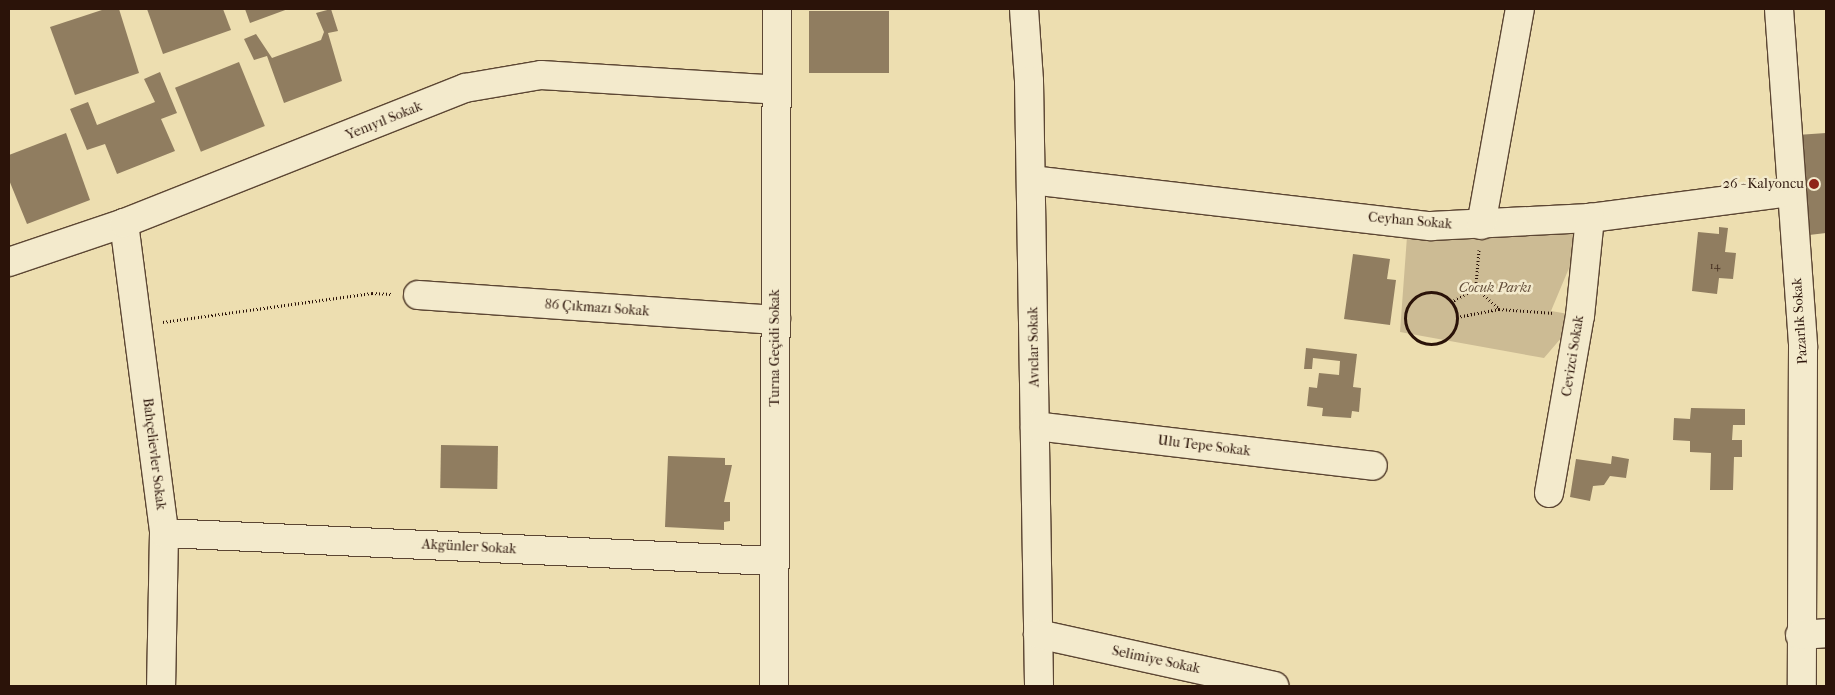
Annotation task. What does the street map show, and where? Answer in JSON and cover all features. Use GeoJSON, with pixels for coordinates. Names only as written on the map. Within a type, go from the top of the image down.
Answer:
{"type":"FeatureCollection","features":[{"type":"Feature","properties":{"kind":"street","name":"Turna Geçidi Sokak"},"geometry":{"type":"LineString","coordinates":[[774,686],[777,9]]}},
{"type":"Feature","properties":{"kind":"street","name":"Avıclar Sokak"},"geometry":{"type":"LineString","coordinates":[[1024,9],[1031,180],[1039,686]]}},
{"type":"Feature","properties":{"kind":"street"},"geometry":{"type":"LineString","coordinates":[[1481,225],[1520,9]]}},
{"type":"Feature","properties":{"kind":"street","name":"Pazarlık Sokak"},"geometry":{"type":"LineString","coordinates":[[1779,9],[1789,192],[1815,347],[1813,634],[1802,686]]}},
{"type":"Feature","properties":{"kind":"street","name":"Yenıyıl Sokak"},"geometry":{"type":"LineString","coordinates":[[9,262],[124,223],[465,88],[541,76],[777,90]]}},
{"type":"Feature","properties":{"kind":"street","name":"Ceyhan Sokak"},"geometry":{"type":"LineString","coordinates":[[1031,180],[1431,226],[1481,225],[1590,218],[1789,192]]}},
{"type":"Feature","properties":{"kind":"street","name":"Cevizci Sokak"},"geometry":{"type":"LineString","coordinates":[[1549,493],[1580,316],[1590,218]]}},
{"type":"Feature","properties":{"kind":"street","name":"Bahçelievler Sokak"},"geometry":{"type":"LineString","coordinates":[[124,223],[164,533],[162,686]]}},
{"type":"Feature","properties":{"kind":"street","name":"86 Çıkmazı Sokak"},"geometry":{"type":"LineString","coordinates":[[418,295],[776,320]]}},
{"type":"Feature","properties":{"kind":"street","name":"Ulu Tepe Sokak"},"geometry":{"type":"LineString","coordinates":[[1035,426],[1373,466]]}},
{"type":"Feature","properties":{"kind":"street","name":"Akgünler Sokak"},"geometry":{"type":"LineString","coordinates":[[164,533],[774,561]]}},
{"type":"Feature","properties":{"kind":"street","name":"Selimiye Sokak"},"geometry":{"type":"LineString","coordinates":[[1038,634],[1274,686]]}},
{"type":"Feature","properties":{"kind":"path"},"geometry":{"type":"LineString","coordinates":[[1476,288],[1481,225]]}},
{"type":"Feature","properties":{"kind":"path"},"geometry":{"type":"LineString","coordinates":[[1451,302],[1476,288]]}},
{"type":"Feature","properties":{"kind":"path"},"geometry":{"type":"LineString","coordinates":[[1476,288],[1499,309]]}},
{"type":"Feature","properties":{"kind":"path"},"geometry":{"type":"LineString","coordinates":[[1432,292],[1451,302],[1457,317],[1451,335],[1434,344],[1418,340],[1406,328],[1404,317],[1414,298],[1432,292]]}},
{"type":"Feature","properties":{"kind":"path"},"geometry":{"type":"LineString","coordinates":[[137,326],[372,293],[418,295]]}},
{"type":"Feature","properties":{"kind":"path"},"geometry":{"type":"LineString","coordinates":[[1457,317],[1499,309],[1580,316]]}},
{"type":"Feature","properties":{"kind":"green space","name":"Cocuk Parkı"},"geometry":{"type":"Polygon","coordinates":[[[1590,218],[1551,311],[1580,316],[1544,358],[1400,332],[1408,223],[1590,218]]]}},
{"type":"Feature","properties":{"kind":"building"},"geometry":{"type":"Polygon","coordinates":[[[105,9],[119,9],[139,73],[75,95],[50,27],[105,9]]]}},
{"type":"Feature","properties":{"kind":"building"},"geometry":{"type":"Polygon","coordinates":[[[147,9],[223,9],[231,30],[163,54],[147,9]]]}},
{"type":"Feature","properties":{"kind":"building"},"geometry":{"type":"Polygon","coordinates":[[[245,9],[288,9],[250,23],[245,9]]]}},
{"type":"Feature","properties":{"kind":"building"},"geometry":{"type":"Polygon","coordinates":[[[331,9],[338,31],[328,33],[342,81],[284,103],[267,56],[254,60],[244,39],[256,34],[272,58],[321,40],[324,32],[316,13],[331,9]]]}},
{"type":"Feature","properties":{"kind":"building"},"geometry":{"type":"Polygon","coordinates":[[[809,11],[889,11],[889,73],[809,73],[809,11]]]}},
{"type":"Feature","properties":{"kind":"building"},"geometry":{"type":"Polygon","coordinates":[[[239,62],[265,126],[201,152],[175,88],[239,62]]]}},
{"type":"Feature","properties":{"kind":"building"},"geometry":{"type":"Polygon","coordinates":[[[160,72],[177,113],[161,119],[175,151],[117,174],[105,144],[87,150],[70,109],[88,102],[97,125],[155,102],[144,79],[160,72]]]}},
{"type":"Feature","properties":{"kind":"building"},"geometry":{"type":"Polygon","coordinates":[[[66,133],[90,200],[27,224],[9,180],[9,155],[66,133]]]}},
{"type":"Feature","properties":{"kind":"building","name":"26 - Kalyoncu"},"geometry":{"type":"Polygon","coordinates":[[[1826,133],[1826,233],[1809,235],[1797,135],[1826,133]]]}},
{"type":"Feature","properties":{"kind":"building"},"geometry":{"type":"Polygon","coordinates":[[[1719,227],[1728,228],[1725,252],[1736,253],[1733,279],[1719,278],[1717,294],[1692,291],[1698,232],[1719,234],[1719,227]]]}},
{"type":"Feature","properties":{"kind":"building"},"geometry":{"type":"Polygon","coordinates":[[[1353,254],[1390,259],[1387,279],[1396,280],[1390,325],[1344,319],[1353,254]]]}},
{"type":"Feature","properties":{"kind":"building"},"geometry":{"type":"Polygon","coordinates":[[[1306,348],[1357,354],[1353,387],[1361,388],[1359,412],[1352,411],[1351,418],[1322,416],[1323,408],[1307,406],[1309,387],[1317,388],[1319,373],[1339,375],[1340,361],[1313,358],[1312,369],[1304,369],[1306,348]]]}},
{"type":"Feature","properties":{"kind":"building"},"geometry":{"type":"Polygon","coordinates":[[[1691,408],[1745,409],[1745,425],[1733,425],[1732,440],[1742,440],[1742,457],[1734,457],[1733,490],[1710,490],[1711,453],[1690,452],[1690,441],[1673,440],[1674,418],[1690,419],[1691,408]]]}},
{"type":"Feature","properties":{"kind":"building"},"geometry":{"type":"Polygon","coordinates":[[[441,445],[498,446],[497,489],[440,488],[441,445]]]}},
{"type":"Feature","properties":{"kind":"building"},"geometry":{"type":"Polygon","coordinates":[[[668,456],[725,458],[725,465],[732,465],[724,502],[730,502],[730,521],[724,522],[724,530],[665,527],[668,456]]]}},
{"type":"Feature","properties":{"kind":"building"},"geometry":{"type":"Polygon","coordinates":[[[1612,456],[1629,459],[1626,478],[1610,476],[1604,485],[1593,486],[1590,501],[1570,497],[1576,459],[1611,464],[1612,456]]]}},
{"type":"Feature","properties":{"kind":"place","name":"26 - Kalyoncu"},"geometry":{"type":"Point","coordinates":[1814,184]}}]}
